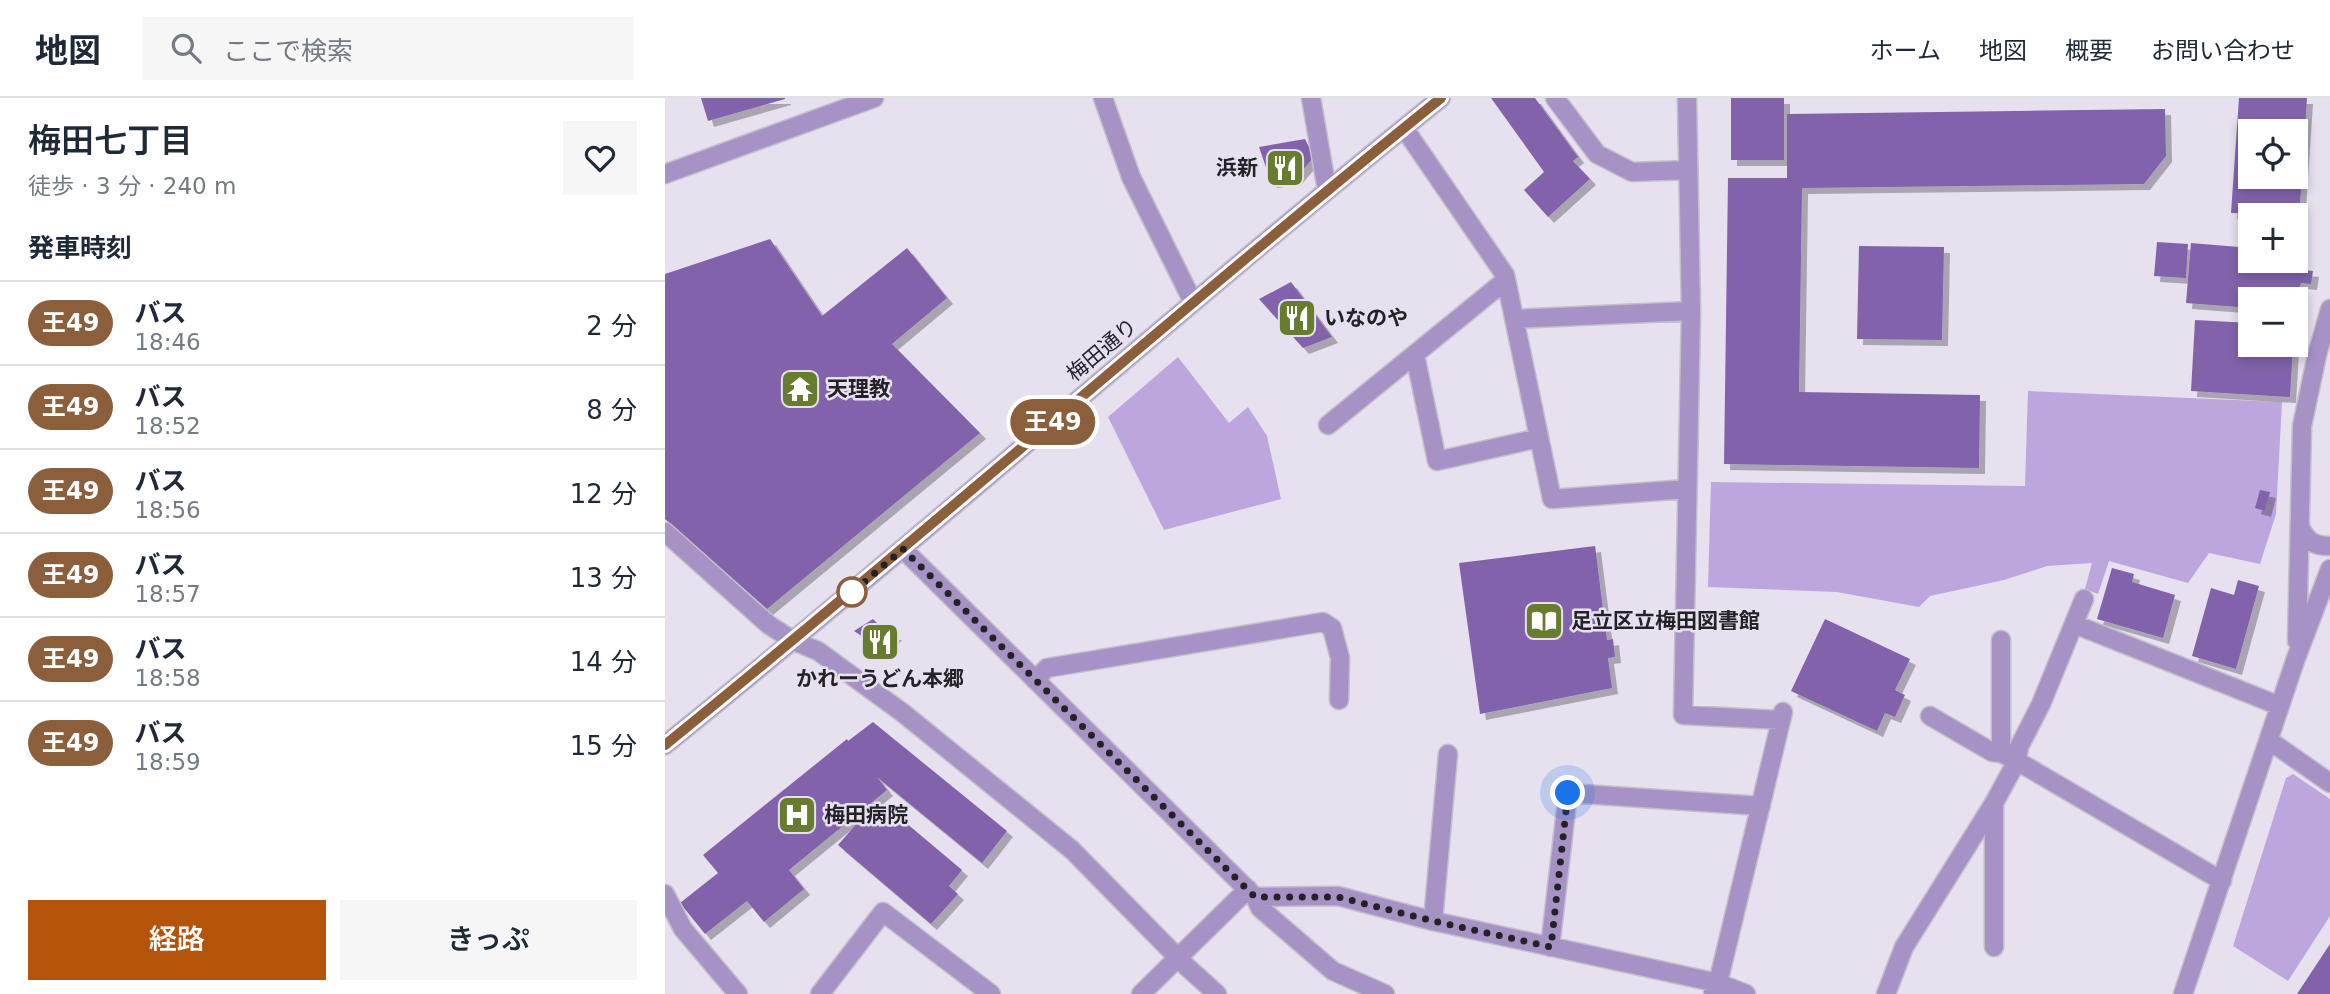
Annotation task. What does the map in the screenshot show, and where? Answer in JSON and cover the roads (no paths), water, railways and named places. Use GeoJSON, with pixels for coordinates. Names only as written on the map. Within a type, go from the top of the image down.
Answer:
{"type":"FeatureCollection","features":[{"type":"Feature","properties":{"kind":"street"},"geometry":{"type":"LineString","coordinates":[[665,174],[874,98]]}},
{"type":"Feature","properties":{"kind":"street"},"geometry":{"type":"LineString","coordinates":[[1103,98],[1131,177],[1193,302]]}},
{"type":"Feature","properties":{"kind":"street"},"geometry":{"type":"LineString","coordinates":[[1311,98],[1327,190]]}},
{"type":"Feature","properties":{"kind":"street","name":"梅田通り"},"geometry":{"type":"LineString","coordinates":[[665,745],[794,641],[1193,302],[1441,98]]}},
{"type":"Feature","properties":{"kind":"street"},"geometry":{"type":"LineString","coordinates":[[1555,98],[1597,155],[1632,172],[1688,170]]}},
{"type":"Feature","properties":{"kind":"street"},"geometry":{"type":"LineString","coordinates":[[1687,98],[1691,311],[1683,715],[1782,716],[1714,989]]}},
{"type":"Feature","properties":{"kind":"street"},"geometry":{"type":"LineString","coordinates":[[1404,128],[1505,275],[1552,499],[1687,489]]}},
{"type":"Feature","properties":{"kind":"street"},"geometry":{"type":"LineString","coordinates":[[1328,425],[1506,281]]}},
{"type":"Feature","properties":{"kind":"street"},"geometry":{"type":"LineString","coordinates":[[2296,658],[2302,426],[2330,309]]}},
{"type":"Feature","properties":{"kind":"street"},"geometry":{"type":"LineString","coordinates":[[1514,319],[1691,311]]}},
{"type":"Feature","properties":{"kind":"street"},"geometry":{"type":"LineString","coordinates":[[1415,355],[1437,461],[1539,438]]}},
{"type":"Feature","properties":{"kind":"street"},"geometry":{"type":"LineString","coordinates":[[2301,529],[2307,540],[2317,546],[2330,546]]}},
{"type":"Feature","properties":{"kind":"street"},"geometry":{"type":"LineString","coordinates":[[665,532],[769,625],[794,641],[818,651],[903,713],[1072,850],[1217,994]]}},
{"type":"Feature","properties":{"kind":"street"},"geometry":{"type":"LineString","coordinates":[[903,549],[1252,893],[1260,908],[1333,971],[1385,994]]}},
{"type":"Feature","properties":{"kind":"street"},"geometry":{"type":"LineString","coordinates":[[2183,994],[2296,658],[2330,569]]}},
{"type":"Feature","properties":{"kind":"street"},"geometry":{"type":"LineString","coordinates":[[2009,757],[2019,747],[2042,704],[2084,599]]}},
{"type":"Feature","properties":{"kind":"street"},"geometry":{"type":"LineString","coordinates":[[1035,680],[1047,668],[1323,622],[1332,628],[1340,658],[1339,700]]}},
{"type":"Feature","properties":{"kind":"street"},"geometry":{"type":"LineString","coordinates":[[2074,624],[2280,706]]}},
{"type":"Feature","properties":{"kind":"street"},"geometry":{"type":"LineString","coordinates":[[1886,994],[1904,947],[1994,803],[2009,757],[2001,640]]}},
{"type":"Feature","properties":{"kind":"street"},"geometry":{"type":"LineString","coordinates":[[1930,716],[1992,752],[2009,757],[2222,881]]}},
{"type":"Feature","properties":{"kind":"street"},"geometry":{"type":"LineString","coordinates":[[2270,741],[2330,783]]}},
{"type":"Feature","properties":{"kind":"street"},"geometry":{"type":"LineString","coordinates":[[1433,921],[1448,754]]}},
{"type":"Feature","properties":{"kind":"street"},"geometry":{"type":"LineString","coordinates":[[1551,947],[1568,793],[1761,806]]}},
{"type":"Feature","properties":{"kind":"street"},"geometry":{"type":"LineString","coordinates":[[1994,803],[1994,947]]}},
{"type":"Feature","properties":{"kind":"street"},"geometry":{"type":"LineString","coordinates":[[1142,994],[1252,893],[1338,897],[1714,989],[1746,994]]}},
{"type":"Feature","properties":{"kind":"street"},"geometry":{"type":"LineString","coordinates":[[665,894],[683,929],[738,994]]}},
{"type":"Feature","properties":{"kind":"street"},"geometry":{"type":"LineString","coordinates":[[820,994],[883,912],[991,994]]}},
{"type":"Feature","properties":{"kind":"place","name":"浜新"},"geometry":{"type":"Point","coordinates":[1285,168]}},
{"type":"Feature","properties":{"kind":"place","name":"いなのや"},"geometry":{"type":"Point","coordinates":[1297,318]}},
{"type":"Feature","properties":{"kind":"place","name":"天理教"},"geometry":{"type":"Point","coordinates":[800,389]}},
{"type":"Feature","properties":{"kind":"place","name":"足立区立梅田図書館"},"geometry":{"type":"Point","coordinates":[1544,621]}},
{"type":"Feature","properties":{"kind":"place","name":"かれーうどん本郷"},"geometry":{"type":"Point","coordinates":[880,642]}},
{"type":"Feature","properties":{"kind":"place","name":"梅田病院"},"geometry":{"type":"Point","coordinates":[797,815]}}]}
